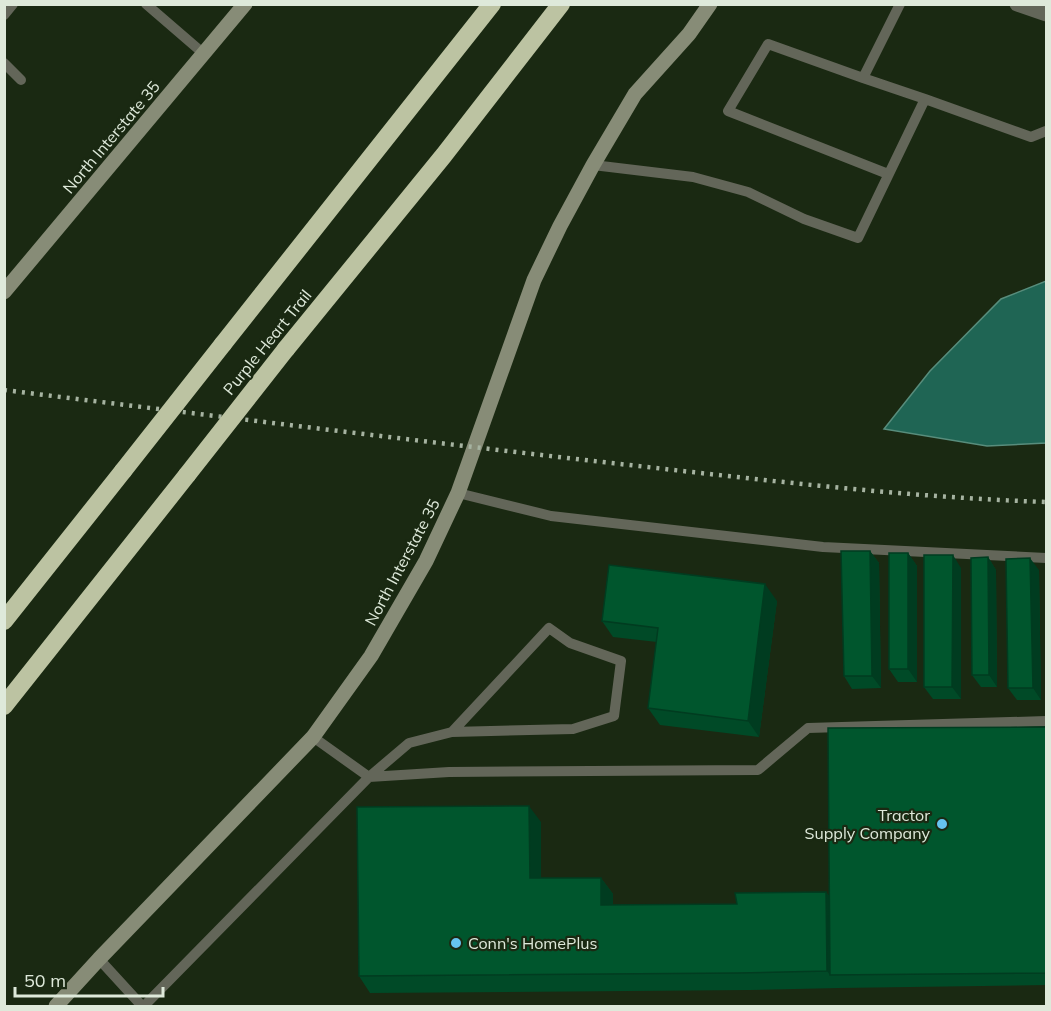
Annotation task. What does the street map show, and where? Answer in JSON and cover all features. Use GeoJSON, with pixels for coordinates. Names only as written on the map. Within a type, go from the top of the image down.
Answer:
{"type":"FeatureCollection","features":[{"type":"Feature","properties":{"kind":"highway"},"geometry":{"type":"LineString","coordinates":[[455,52],[486,4]]}},
{"type":"Feature","properties":{"kind":"highway","name":"Purple Heart Trail"},"geometry":{"type":"LineString","coordinates":[[4,621],[492,4]]}},
{"type":"Feature","properties":{"kind":"highway","name":"Purple Heart Trail"},"geometry":{"type":"LineString","coordinates":[[4,706],[444,155],[561,4]]}},
{"type":"Feature","properties":{"kind":"main road","name":"North Interstate 35"},"geometry":{"type":"LineString","coordinates":[[4,292],[245,4]]}},
{"type":"Feature","properties":{"kind":"main road","name":"North Interstate 35"},"geometry":{"type":"LineString","coordinates":[[56,1006],[313,737],[372,656],[426,561],[458,493],[534,280],[560,226],[635,94],[689,34],[710,4]]}},
{"type":"Feature","properties":{"kind":"street"},"geometry":{"type":"LineString","coordinates":[[1017,4],[1047,14]]}},
{"type":"Feature","properties":{"kind":"lane"},"geometry":{"type":"LineString","coordinates":[[4,15],[13,4]]}},
{"type":"Feature","properties":{"kind":"lane"},"geometry":{"type":"LineString","coordinates":[[146,4],[204,54]]}},
{"type":"Feature","properties":{"kind":"lane"},"geometry":{"type":"LineString","coordinates":[[863,78],[900,4]]}},
{"type":"Feature","properties":{"kind":"lane"},"geometry":{"type":"LineString","coordinates":[[888,174],[728,111],[768,44],[1031,137],[1047,131]]}},
{"type":"Feature","properties":{"kind":"lane"},"geometry":{"type":"LineString","coordinates":[[4,63],[21,80]]}},
{"type":"Feature","properties":{"kind":"lane"},"geometry":{"type":"LineString","coordinates":[[593,165],[693,177],[748,192],[804,219],[858,238],[925,99]]}},
{"type":"Feature","properties":{"kind":"lane"},"geometry":{"type":"LineString","coordinates":[[458,493],[551,516],[823,547],[1047,558]]}},
{"type":"Feature","properties":{"kind":"lane"},"geometry":{"type":"LineString","coordinates":[[99,959],[143,1006],[369,777],[410,743],[452,732],[573,729],[614,716],[621,661],[570,643],[549,628],[452,732]]}},
{"type":"Feature","properties":{"kind":"lane"},"geometry":{"type":"LineString","coordinates":[[313,737],[369,777],[448,772],[758,770],[808,728],[1047,721]]}},
{"type":"Feature","properties":{"kind":"water"},"geometry":{"type":"Polygon","coordinates":[[[1046,281],[1046,443],[987,446],[884,429],[930,371],[1001,299],[1046,281]]]}},
{"type":"Feature","properties":{"kind":"building"},"geometry":{"type":"Polygon","coordinates":[[[841,551],[870,551],[872,676],[844,676],[841,551]]]}},
{"type":"Feature","properties":{"kind":"building"},"geometry":{"type":"Polygon","coordinates":[[[889,553],[908,553],[908,669],[889,669],[889,553]]]}},
{"type":"Feature","properties":{"kind":"building"},"geometry":{"type":"Polygon","coordinates":[[[924,555],[953,555],[952,687],[924,687],[924,555]]]}},
{"type":"Feature","properties":{"kind":"building"},"geometry":{"type":"Polygon","coordinates":[[[988,557],[989,675],[972,675],[971,558],[988,557]]]}},
{"type":"Feature","properties":{"kind":"building"},"geometry":{"type":"Polygon","coordinates":[[[1030,558],[1033,688],[1008,688],[1006,559],[1030,558]]]}},
{"type":"Feature","properties":{"kind":"building"},"geometry":{"type":"Polygon","coordinates":[[[609,565],[765,584],[748,721],[648,708],[658,628],[602,621],[609,565]]]}},
{"type":"Feature","properties":{"kind":"building","name":"Tractor Supply Company"},"geometry":{"type":"Polygon","coordinates":[[[1047,727],[1047,973],[830,975],[828,728],[1047,727]]]}},
{"type":"Feature","properties":{"kind":"building"},"geometry":{"type":"Polygon","coordinates":[[[529,806],[530,878],[601,878],[601,905],[737,904],[735,893],[826,892],[827,971],[359,976],[357,807],[529,806]]]}},
{"type":"Feature","properties":{"kind":"railway"},"geometry":{"type":"LineString","coordinates":[[4,390],[774,481],[883,492],[1046,502]]}},
{"type":"Feature","properties":{"kind":"place","name":"Tractor Supply Company"},"geometry":{"type":"Point","coordinates":[942,824]}},
{"type":"Feature","properties":{"kind":"place","name":"Conn's HomePlus"},"geometry":{"type":"Point","coordinates":[456,943]}}]}
